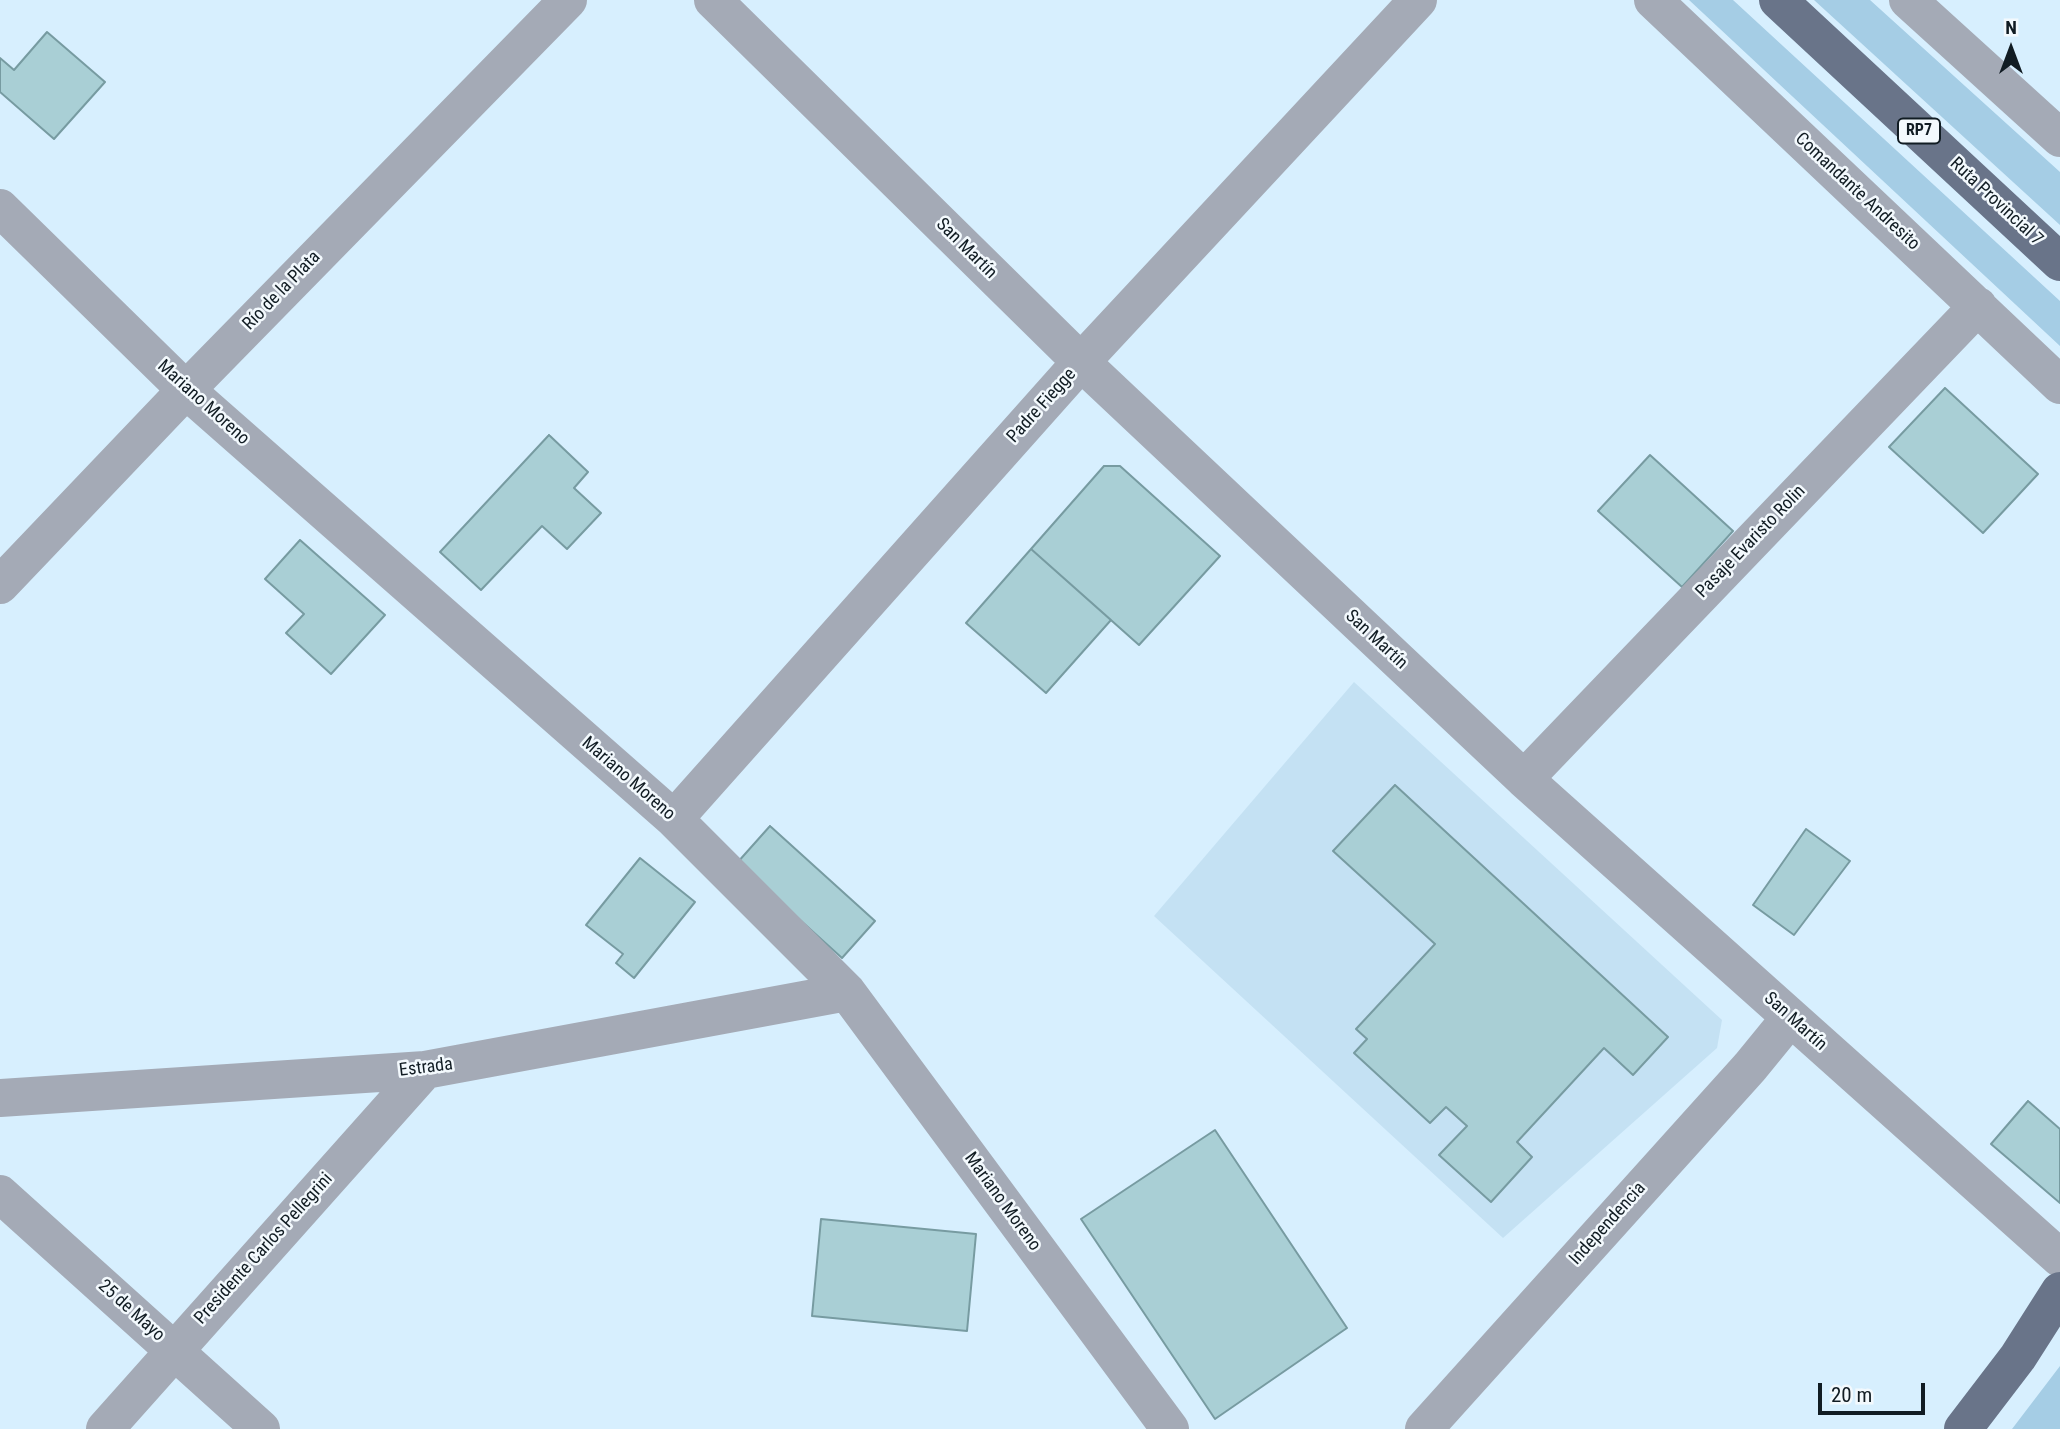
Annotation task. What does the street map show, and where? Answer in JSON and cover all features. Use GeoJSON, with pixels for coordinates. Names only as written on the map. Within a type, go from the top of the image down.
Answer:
{"type":"FeatureCollection","features":[{"type":"Feature","properties":{"kind":"main road","name":"Ruta Provincial 7"},"geometry":{"type":"LineString","coordinates":[[1778,0],[2060,262]]}},
{"type":"Feature","properties":{"kind":"main road"},"geometry":{"type":"LineString","coordinates":[[1963,1429],[2018,1357],[2060,1291]]}},
{"type":"Feature","properties":{"kind":"street","name":"Río de la Plata"},"geometry":{"type":"LineString","coordinates":[[0,585],[186,390],[568,0]]}},
{"type":"Feature","properties":{"kind":"street","name":"San Martín"},"geometry":{"type":"LineString","coordinates":[[713,0],[1081,362],[1524,779],[2060,1258]]}},
{"type":"Feature","properties":{"kind":"street","name":"Padre Fiegge"},"geometry":{"type":"LineString","coordinates":[[674,819],[1081,362],[1418,0]]}},
{"type":"Feature","properties":{"kind":"street","name":"Comandante Andresito"},"geometry":{"type":"LineString","coordinates":[[1653,0],[2060,385]]}},
{"type":"Feature","properties":{"kind":"street"},"geometry":{"type":"LineString","coordinates":[[1908,0],[2060,138]]}},
{"type":"Feature","properties":{"kind":"street","name":"Mariano Moreno"},"geometry":{"type":"LineString","coordinates":[[0,208],[186,390],[674,819],[847,992],[1170,1429]]}},
{"type":"Feature","properties":{"kind":"street","name":"Pasaje Evaristo Rolin"},"geometry":{"type":"LineString","coordinates":[[1524,779],[1978,306]]}},
{"type":"Feature","properties":{"kind":"street","name":"Estrada"},"geometry":{"type":"LineString","coordinates":[[0,1098],[425,1070],[847,992]]}},
{"type":"Feature","properties":{"kind":"street","name":"Independencia"},"geometry":{"type":"LineString","coordinates":[[1424,1429],[1750,1067],[1790,1018]]}},
{"type":"Feature","properties":{"kind":"street","name":"Presidente Carlos Pellegrini"},"geometry":{"type":"LineString","coordinates":[[105,1429],[425,1070]]}},
{"type":"Feature","properties":{"kind":"street","name":"25 de Mayo"},"geometry":{"type":"LineString","coordinates":[[0,1194],[261,1429]]}},
{"type":"Feature","properties":{"kind":"shaded area"},"geometry":{"type":"Polygon","coordinates":[[[1689,0],[1733,0],[2060,301],[2060,346],[1689,0]]]}},
{"type":"Feature","properties":{"kind":"shaded area"},"geometry":{"type":"Polygon","coordinates":[[[1814,0],[1870,0],[2060,172],[2060,225],[1814,0]]]}},
{"type":"Feature","properties":{"kind":"shaded area"},"geometry":{"type":"Polygon","coordinates":[[[1354,682],[1722,1020],[1717,1048],[1503,1238],[1154,916],[1354,682]]]}},
{"type":"Feature","properties":{"kind":"shaded area"},"geometry":{"type":"Polygon","coordinates":[[[2060,1366],[2060,1429],[2012,1429],[2060,1366]]]}},
{"type":"Feature","properties":{"kind":"building"},"geometry":{"type":"Polygon","coordinates":[[[47,32],[105,82],[54,139],[0,92],[0,58],[14,70],[47,32]]]}},
{"type":"Feature","properties":{"kind":"building"},"geometry":{"type":"Polygon","coordinates":[[[1945,388],[2038,474],[1983,533],[1889,447],[1945,388]]]}},
{"type":"Feature","properties":{"kind":"building"},"geometry":{"type":"Polygon","coordinates":[[[549,435],[588,472],[574,488],[601,513],[567,549],[542,526],[481,590],[440,552],[549,435]]]}},
{"type":"Feature","properties":{"kind":"building"},"geometry":{"type":"Polygon","coordinates":[[[1650,455],[1733,531],[1682,587],[1598,511],[1650,455]]]}},
{"type":"Feature","properties":{"kind":"building"},"geometry":{"type":"Polygon","coordinates":[[[1104,466],[1120,466],[1220,556],[1139,645],[1031,549],[1104,466]]]}},
{"type":"Feature","properties":{"kind":"building"},"geometry":{"type":"Polygon","coordinates":[[[300,540],[385,615],[331,674],[286,633],[304,614],[265,579],[300,540]]]}},
{"type":"Feature","properties":{"kind":"building"},"geometry":{"type":"Polygon","coordinates":[[[1031,549],[1111,620],[1046,693],[966,623],[1031,549]]]}},
{"type":"Feature","properties":{"kind":"building"},"geometry":{"type":"Polygon","coordinates":[[[1395,785],[1668,1037],[1633,1075],[1604,1048],[1517,1142],[1532,1157],[1491,1202],[1439,1155],[1467,1126],[1446,1107],[1430,1123],[1354,1053],[1367,1039],[1356,1029],[1435,944],[1333,851],[1395,785]]]}},
{"type":"Feature","properties":{"kind":"building"},"geometry":{"type":"Polygon","coordinates":[[[770,826],[875,921],[842,958],[737,863],[770,826]]]}},
{"type":"Feature","properties":{"kind":"building"},"geometry":{"type":"Polygon","coordinates":[[[1806,829],[1850,861],[1794,935],[1753,905],[1806,829]]]}},
{"type":"Feature","properties":{"kind":"building"},"geometry":{"type":"Polygon","coordinates":[[[640,858],[695,902],[634,978],[616,963],[623,954],[586,925],[640,858]]]}},
{"type":"Feature","properties":{"kind":"building"},"geometry":{"type":"Polygon","coordinates":[[[2028,1101],[2060,1129],[2060,1203],[1991,1144],[2028,1101]]]}},
{"type":"Feature","properties":{"kind":"building"},"geometry":{"type":"Polygon","coordinates":[[[1215,1130],[1347,1328],[1215,1419],[1081,1219],[1215,1130]]]}},
{"type":"Feature","properties":{"kind":"building"},"geometry":{"type":"Polygon","coordinates":[[[821,1219],[976,1234],[967,1331],[812,1316],[821,1219]]]}}]}
